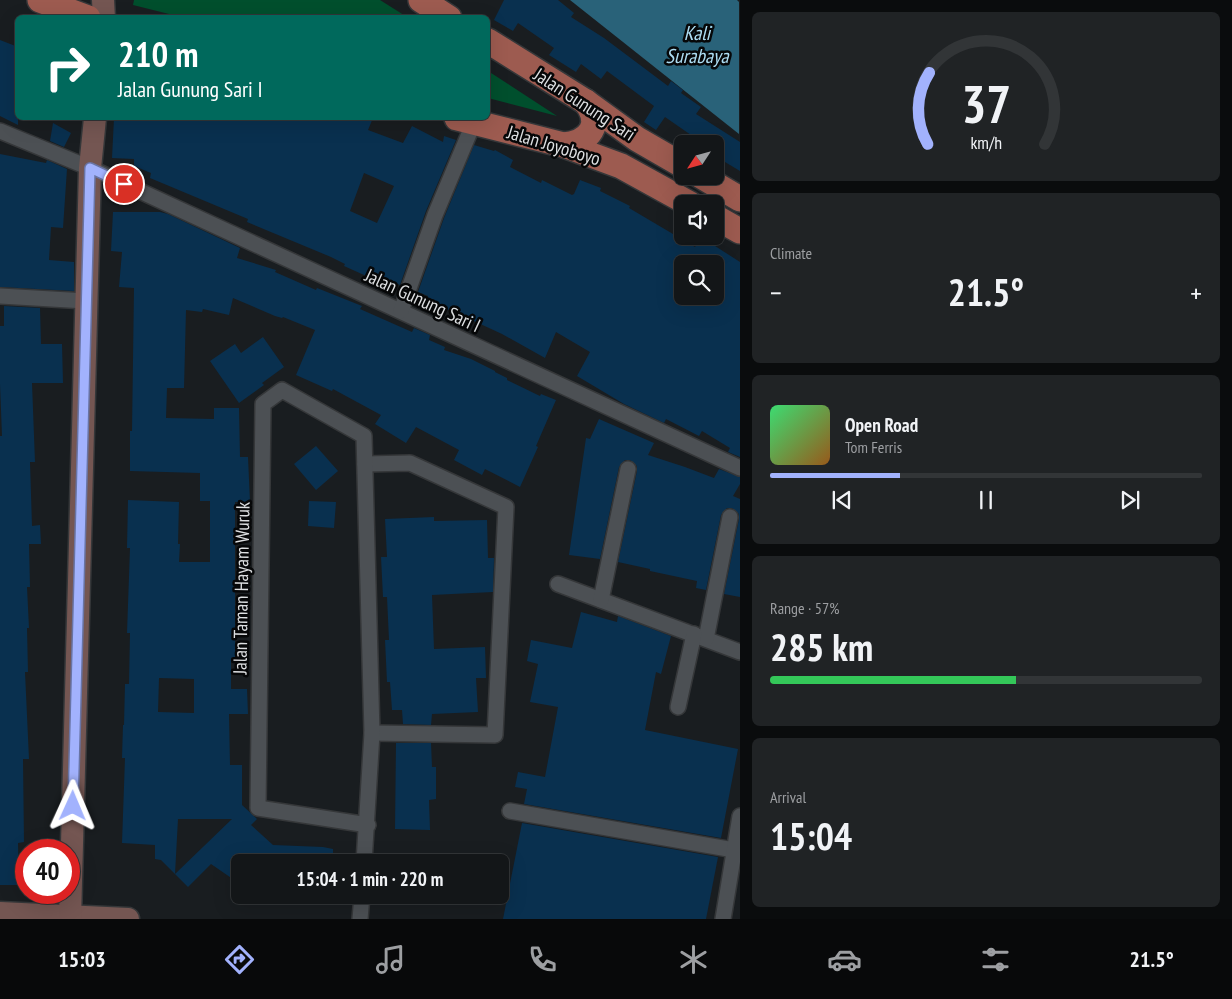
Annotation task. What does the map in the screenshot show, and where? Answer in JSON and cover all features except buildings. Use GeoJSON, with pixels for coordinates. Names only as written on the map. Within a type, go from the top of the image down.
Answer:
{"type":"FeatureCollection","features":[{"type":"Feature","properties":{"kind":"main road"},"geometry":{"type":"LineString","coordinates":[[40,0],[80,15]]}},
{"type":"Feature","properties":{"kind":"main road"},"geometry":{"type":"LineString","coordinates":[[421,0],[444,15]]}},
{"type":"Feature","properties":{"kind":"main road","name":"Jalan Gunung Sari"},"geometry":{"type":"LineString","coordinates":[[490,42],[586,102],[637,139],[674,160]]}},
{"type":"Feature","properties":{"kind":"main road"},"geometry":{"type":"LineString","coordinates":[[564,145],[583,141],[590,134],[594,117],[586,102]]}},
{"type":"Feature","properties":{"kind":"main road","name":"Jalan Joyoboyo"},"geometry":{"type":"LineString","coordinates":[[465,120],[564,145],[621,166]]}},
{"type":"Feature","properties":{"kind":"main road"},"geometry":{"type":"LineString","coordinates":[[621,166],[616,154],[616,148],[625,139],[631,137],[637,139]]}},
{"type":"Feature","properties":{"kind":"main road","name":"Jalan Gunung Sari"},"geometry":{"type":"LineString","coordinates":[[621,166],[674,195]]}},
{"type":"Feature","properties":{"kind":"main road"},"geometry":{"type":"LineString","coordinates":[[717,185],[740,198]]}},
{"type":"Feature","properties":{"kind":"main road"},"geometry":{"type":"LineString","coordinates":[[724,222],[740,231]]}},
{"type":"Feature","properties":{"kind":"street"},"geometry":{"type":"LineString","coordinates":[[103,0],[104,15]]}},
{"type":"Feature","properties":{"kind":"street"},"geometry":{"type":"LineString","coordinates":[[70,918],[90,168],[95,120]]}},
{"type":"Feature","properties":{"kind":"street"},"geometry":{"type":"LineString","coordinates":[[401,311],[435,215],[465,120]]}},
{"type":"Feature","properties":{"kind":"street","name":"Jalan Gunung Sari I"},"geometry":{"type":"LineString","coordinates":[[0,131],[90,168],[740,468]]}},
{"type":"Feature","properties":{"kind":"street"},"geometry":{"type":"LineString","coordinates":[[0,296],[86,301]]}},
{"type":"Feature","properties":{"kind":"street","name":"Jalan Taman Hayam Wuruk"},"geometry":{"type":"LineString","coordinates":[[365,854],[368,825],[372,732],[364,436],[282,390],[263,404],[258,808],[368,825]]}},
{"type":"Feature","properties":{"kind":"street"},"geometry":{"type":"LineString","coordinates":[[365,464],[410,463],[506,507],[495,735],[372,732]]}},
{"type":"Feature","properties":{"kind":"street"},"geometry":{"type":"LineString","coordinates":[[601,600],[628,469]]}},
{"type":"Feature","properties":{"kind":"street"},"geometry":{"type":"LineString","coordinates":[[678,707],[700,637],[730,517]]}},
{"type":"Feature","properties":{"kind":"street"},"geometry":{"type":"LineString","coordinates":[[558,584],[740,652]]}},
{"type":"Feature","properties":{"kind":"street"},"geometry":{"type":"LineString","coordinates":[[510,811],[734,850]]}},
{"type":"Feature","properties":{"kind":"street"},"geometry":{"type":"LineString","coordinates":[[723,919],[740,816]]}},
{"type":"Feature","properties":{"kind":"street"},"geometry":{"type":"LineString","coordinates":[[360,919],[361,904]]}},
{"type":"Feature","properties":{"kind":"street"},"geometry":{"type":"LineString","coordinates":[[0,913],[70,918],[128,919]]}},
{"type":"Feature","properties":{"kind":"green space"},"geometry":{"type":"Polygon","coordinates":[[[134,0],[380,0],[404,15],[173,15],[133,5],[134,0]]]}},
{"type":"Feature","properties":{"kind":"green space"},"geometry":{"type":"Polygon","coordinates":[[[490,72],[557,116],[490,99],[490,72]]]}},
{"type":"Feature","properties":{"kind":"water","name":"Kali Surabaya"},"geometry":{"type":"Polygon","coordinates":[[[570,0],[737,0],[739,2],[739,134],[570,0]]]}},
{"type":"Feature","properties":{"kind":"route"},"geometry":{"type":"LineString","coordinates":[[73,806],[90,168],[124,184]]}}]}
